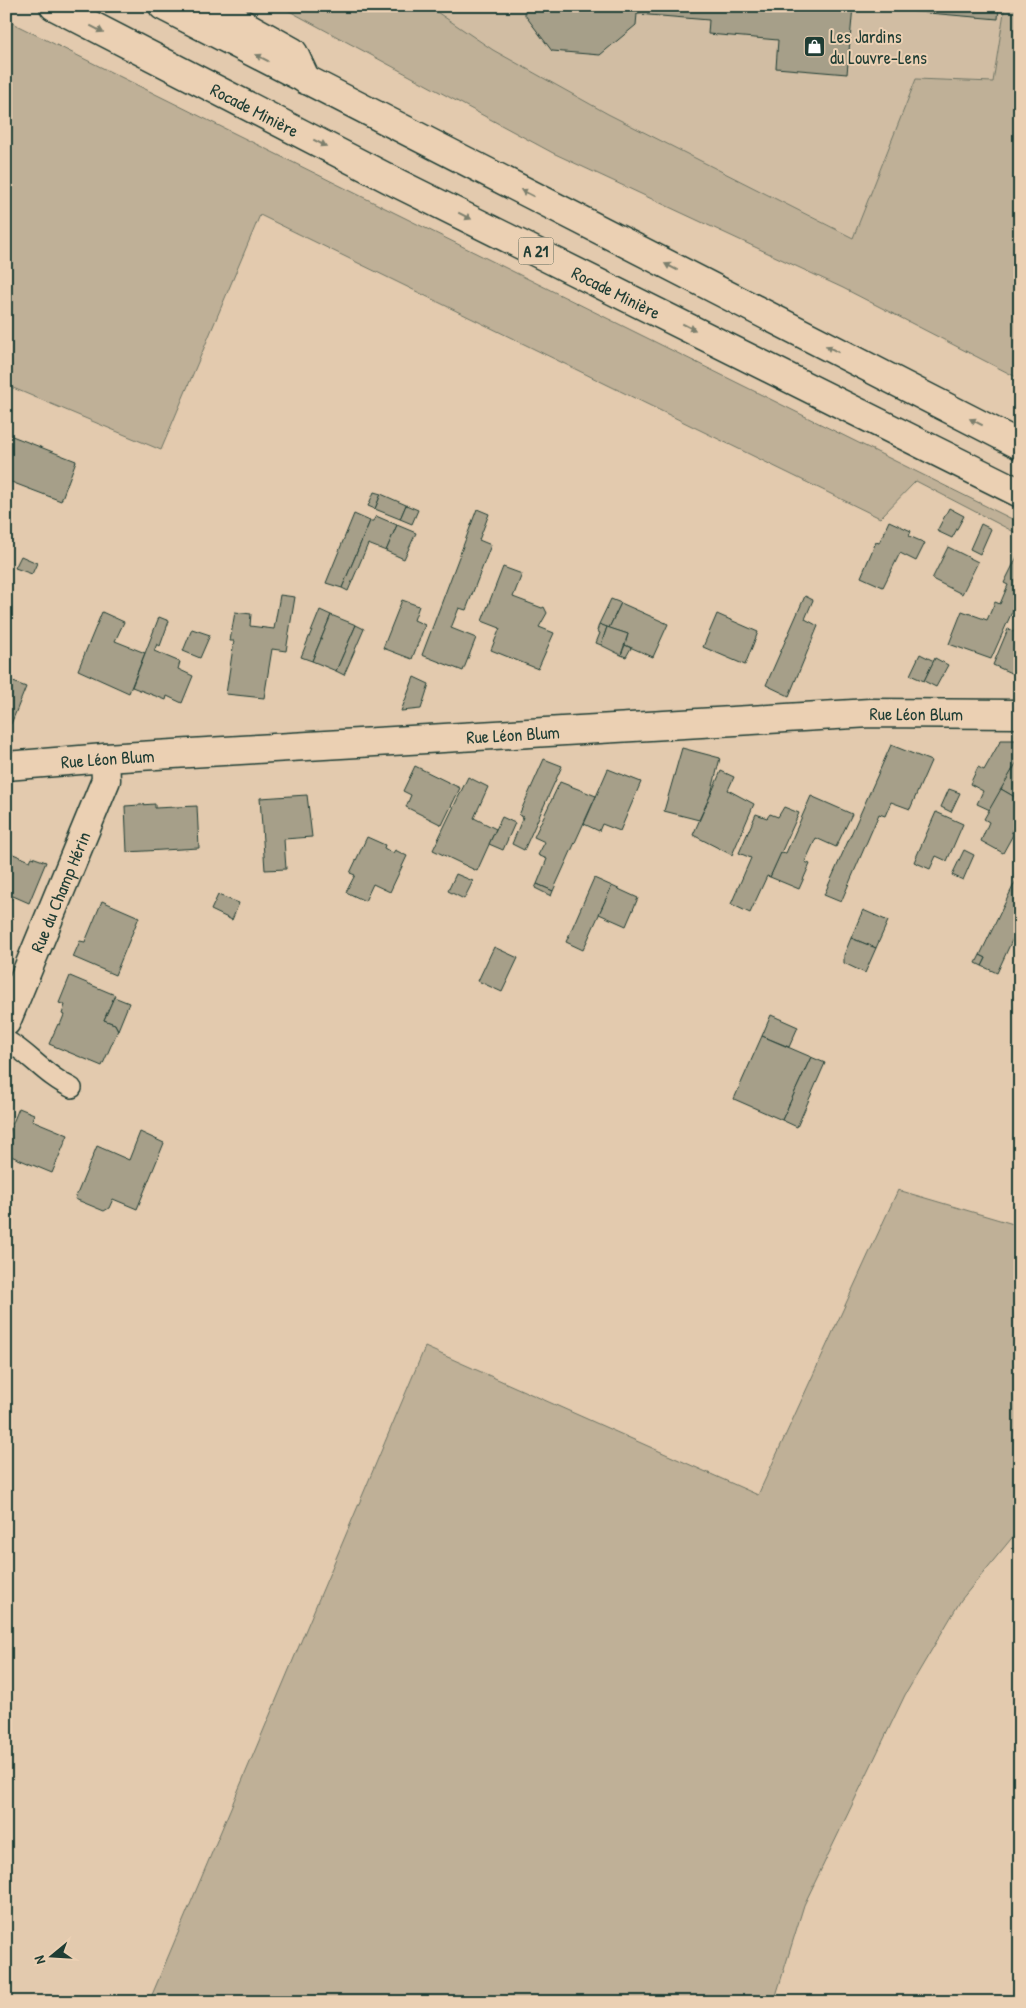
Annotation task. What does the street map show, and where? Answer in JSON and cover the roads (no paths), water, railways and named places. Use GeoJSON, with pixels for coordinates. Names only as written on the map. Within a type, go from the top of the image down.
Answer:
{"type":"FeatureCollection","features":[{"type":"Feature","properties":{"kind":"main road","name":"Rocade Minière"},"geometry":{"type":"LineString","coordinates":[[54,6],[399,184],[1020,493]]}},
{"type":"Feature","properties":{"kind":"main road"},"geometry":{"type":"LineString","coordinates":[[163,6],[1020,445]]}},
{"type":"Feature","properties":{"kind":"main road"},"geometry":{"type":"LineString","coordinates":[[210,6],[293,52],[306,80]]}},
{"type":"Feature","properties":{"kind":"main road","name":"Rue Léon Blum"},"geometry":{"type":"LineString","coordinates":[[6,766],[105,758],[870,713],[1020,714]]}},
{"type":"Feature","properties":{"kind":"main road","name":"Rue du Champ Hérin"},"geometry":{"type":"LineString","coordinates":[[6,1022],[106,780],[105,758]]}},
{"type":"Feature","properties":{"kind":"lane"},"geometry":{"type":"LineString","coordinates":[[6,1040],[23,1050],[58,1082],[72,1088]]}},
{"type":"Feature","properties":{"kind":"place","name":"Les Jardins du Louvre-Lens"},"geometry":{"type":"Point","coordinates":[814,46]}}]}
